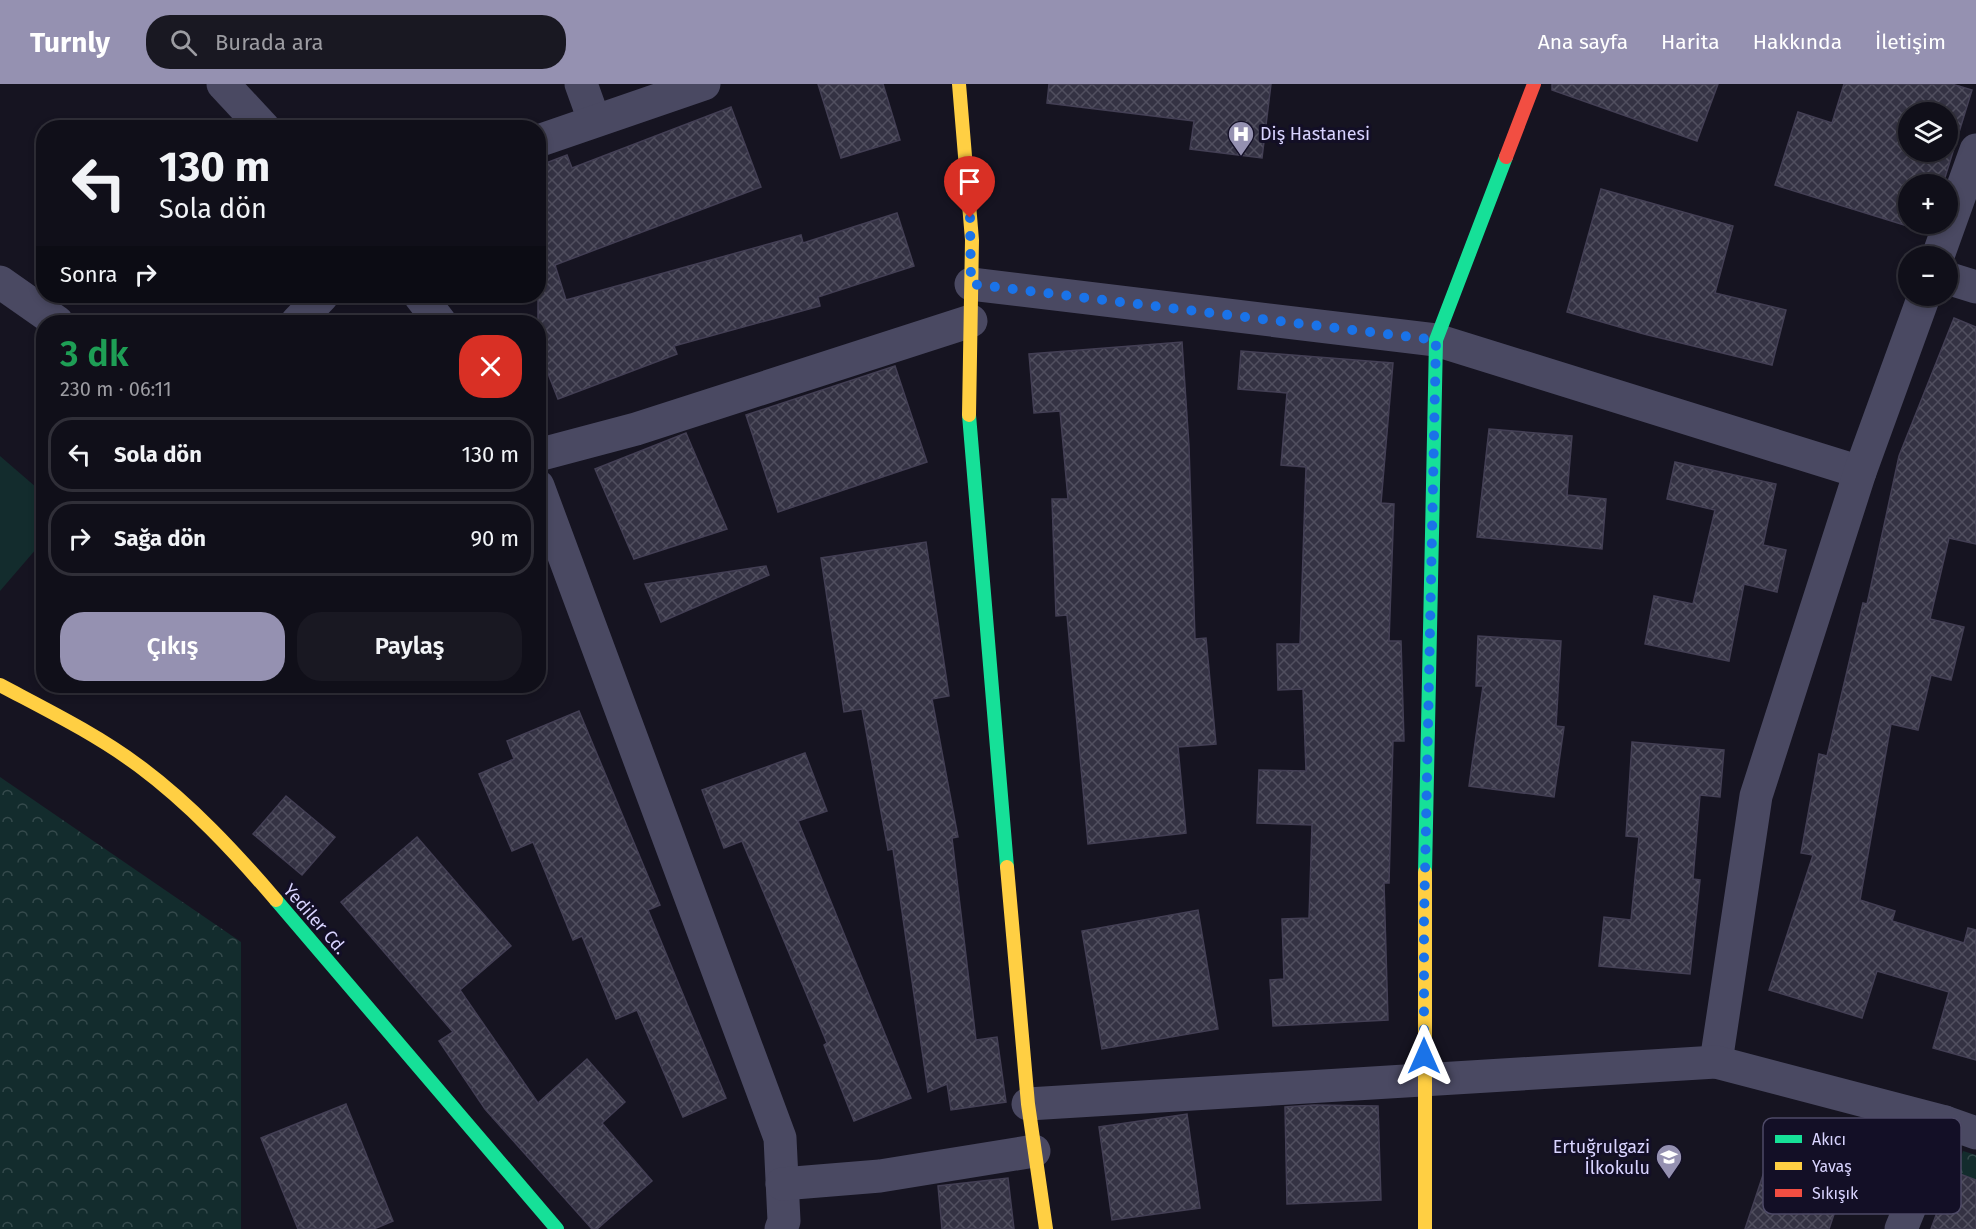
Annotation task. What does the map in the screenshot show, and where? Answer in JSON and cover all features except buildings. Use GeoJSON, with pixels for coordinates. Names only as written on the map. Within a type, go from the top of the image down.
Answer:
{"type":"FeatureCollection","features":[{"type":"Feature","properties":{"kind":"street"},"geometry":{"type":"LineString","coordinates":[[223,84],[257,120]]}},
{"type":"Feature","properties":{"kind":"street"},"geometry":{"type":"LineString","coordinates":[[581,84],[594,120]]}},
{"type":"Feature","properties":{"kind":"street"},"geometry":{"type":"LineString","coordinates":[[546,138],[705,84]]}},
{"type":"Feature","properties":{"kind":"street"},"geometry":{"type":"LineString","coordinates":[[959,84],[972,240],[969,431],[1028,1104],[1046,1229]]}},
{"type":"Feature","properties":{"kind":"street"},"geometry":{"type":"LineString","coordinates":[[1425,1229],[1424,921],[1436,340],[1534,84]]}},
{"type":"Feature","properties":{"kind":"street"},"geometry":{"type":"LineString","coordinates":[[1942,246],[1976,150]]}},
{"type":"Feature","properties":{"kind":"street"},"geometry":{"type":"LineString","coordinates":[[1958,281],[1976,287]]}},
{"type":"Feature","properties":{"kind":"street"},"geometry":{"type":"LineString","coordinates":[[0,282],[47,315]]}},
{"type":"Feature","properties":{"kind":"street"},"geometry":{"type":"LineString","coordinates":[[971,284],[1436,340],[1860,472]]}},
{"type":"Feature","properties":{"kind":"street"},"geometry":{"type":"LineString","coordinates":[[304,315],[315,303]]}},
{"type":"Feature","properties":{"kind":"street"},"geometry":{"type":"LineString","coordinates":[[425,303],[435,315]]}},
{"type":"Feature","properties":{"kind":"street"},"geometry":{"type":"LineString","coordinates":[[1716,1062],[1756,796],[1860,472],[1920,306]]}},
{"type":"Feature","properties":{"kind":"street"},"geometry":{"type":"LineString","coordinates":[[546,453],[636,429],[970,321]]}},
{"type":"Feature","properties":{"kind":"street"},"geometry":{"type":"LineString","coordinates":[[546,508],[780,1138],[784,1221],[781,1229]]}},
{"type":"Feature","properties":{"kind":"street","name":"Yediler Cd."},"geometry":{"type":"LineString","coordinates":[[0,685],[74,724],[138,765],[197,814],[266,888],[557,1229]]}},
{"type":"Feature","properties":{"kind":"street"},"geometry":{"type":"LineString","coordinates":[[1028,1104],[1424,1078],[1716,1062],[1930,1118]]}},
{"type":"Feature","properties":{"kind":"street"},"geometry":{"type":"LineString","coordinates":[[1961,1128],[1976,1133]]}},
{"type":"Feature","properties":{"kind":"street"},"geometry":{"type":"LineString","coordinates":[[782,1184],[880,1176],[1034,1151]]}},
{"type":"Feature","properties":{"kind":"street"},"geometry":{"type":"LineString","coordinates":[[1901,1229],[1907,1214]]}},
{"type":"Feature","properties":{"kind":"green space"},"geometry":{"type":"Polygon","coordinates":[[[0,456],[36,487],[36,549],[0,591],[0,456]]]}},
{"type":"Feature","properties":{"kind":"green space"},"geometry":{"type":"Polygon","coordinates":[[[0,777],[241,942],[241,1229],[0,1229],[0,777]]]}},
{"type":"Feature","properties":{"kind":"green space"},"geometry":{"type":"Polygon","coordinates":[[[1963,1151],[1976,1155],[1976,1229],[1938,1229],[1943,1214],[1961,1214],[1961,1157],[1963,1151]]]}},
{"type":"Feature","properties":{"kind":"traffic: fast"},"geometry":{"type":"LineString","coordinates":[[1425,872],[1436,340],[1506,157]]}},
{"type":"Feature","properties":{"kind":"traffic: fast"},"geometry":{"type":"LineString","coordinates":[[969,415],[1007,867]]}},
{"type":"Feature","properties":{"kind":"traffic: fast"},"geometry":{"type":"LineString","coordinates":[[276,900],[557,1229]]}},
{"type":"Feature","properties":{"kind":"traffic: slow"},"geometry":{"type":"LineString","coordinates":[[959,84],[972,240],[969,415]]}},
{"type":"Feature","properties":{"kind":"traffic: slow"},"geometry":{"type":"LineString","coordinates":[[0,685],[89,733],[139,766],[211,829],[276,900]]}},
{"type":"Feature","properties":{"kind":"traffic: slow"},"geometry":{"type":"LineString","coordinates":[[1007,867],[1028,1104],[1046,1229]]}},
{"type":"Feature","properties":{"kind":"traffic: slow"},"geometry":{"type":"LineString","coordinates":[[1425,872],[1425,1229]]}},
{"type":"Feature","properties":{"kind":"traffic: jam"},"geometry":{"type":"LineString","coordinates":[[1506,157],[1534,84]]}},
{"type":"Feature","properties":{"kind":"place","name":"Diş Hastanesi"},"geometry":{"type":"Point","coordinates":[1241,157]}},
{"type":"Feature","properties":{"kind":"place","name":"Ertuğrulgazi İlkokulu"},"geometry":{"type":"Point","coordinates":[1669,1180]}},
{"type":"Feature","properties":{"kind":"route"},"geometry":{"type":"LineString","coordinates":[[970,218],[971,284],[1436,340],[1424,921],[1424,1056]]}}]}
